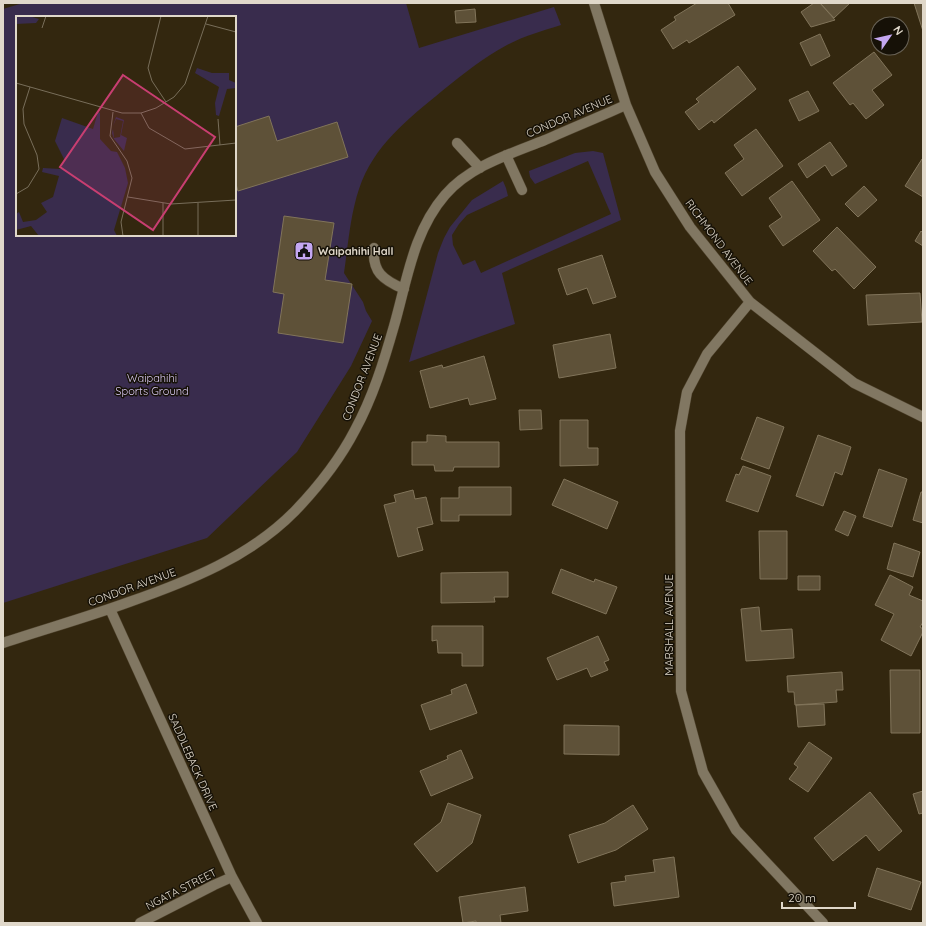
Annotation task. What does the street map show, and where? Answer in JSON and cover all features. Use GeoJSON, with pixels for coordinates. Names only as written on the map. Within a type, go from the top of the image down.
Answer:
{"type":"FeatureCollection","features":[{"type":"Feature","properties":{"kind":"street","name":"RICHMOND AVENUE"},"geometry":{"type":"LineString","coordinates":[[594,3],[626,105],[655,172],[690,227],[750,302],[854,383],[923,417]]}},
{"type":"Feature","properties":{"kind":"street","name":"CONDOR AVENUE"},"geometry":{"type":"LineString","coordinates":[[3,643],[168,589],[218,566],[259,541],[298,507],[321,482],[356,429],[372,393],[383,360],[404,289],[411,258],[426,223],[446,194],[480,168],[506,155],[626,105]]}},
{"type":"Feature","properties":{"kind":"street"},"geometry":{"type":"LineString","coordinates":[[457,142],[480,168]]}},
{"type":"Feature","properties":{"kind":"street"},"geometry":{"type":"LineString","coordinates":[[506,155],[522,190]]}},
{"type":"Feature","properties":{"kind":"street"},"geometry":{"type":"LineString","coordinates":[[374,248],[375,267],[382,277],[391,284],[404,289]]}},
{"type":"Feature","properties":{"kind":"street","name":"MARSHALL AVENUE"},"geometry":{"type":"LineString","coordinates":[[750,302],[707,354],[687,392],[680,431],[681,691],[703,772],[736,830],[823,923]]}},
{"type":"Feature","properties":{"kind":"street","name":"SADDLEBACK DRIVE"},"geometry":{"type":"LineString","coordinates":[[110,609],[232,877],[257,923]]}},
{"type":"Feature","properties":{"kind":"street","name":"NGATA STREET"},"geometry":{"type":"LineString","coordinates":[[140,923],[214,884],[232,877]]}},
{"type":"Feature","properties":{"kind":"green space","name":"Waipahihi Sports Ground"},"geometry":{"type":"Polygon","coordinates":[[[23,3],[406,3],[419,48],[554,7],[561,25],[513,42],[473,66],[404,123],[373,159],[365,173],[353,210],[344,273],[363,302],[372,321],[351,366],[297,452],[207,538],[3,603],[3,9],[23,3]]]}},
{"type":"Feature","properties":{"kind":"green space"},"geometry":{"type":"Polygon","coordinates":[[[593,151],[603,153],[621,220],[502,273],[515,324],[409,362],[438,253],[450,227],[472,200],[503,181],[508,196],[467,215],[452,235],[453,245],[463,265],[475,260],[481,273],[611,214],[588,161],[535,184],[530,177],[529,171],[575,153],[593,151]]]}},
{"type":"Feature","properties":{"kind":"building"},"geometry":{"type":"Polygon","coordinates":[[[697,3],[728,3],[735,15],[689,43],[687,40],[673,49],[661,30],[676,20],[674,17],[697,3]]]}},
{"type":"Feature","properties":{"kind":"building"},"geometry":{"type":"Polygon","coordinates":[[[814,3],[820,3],[835,20],[811,27],[801,12],[814,3]]]}},
{"type":"Feature","properties":{"kind":"building"},"geometry":{"type":"Polygon","coordinates":[[[820,3],[850,3],[834,18],[820,3]]]}},
{"type":"Feature","properties":{"kind":"building"},"geometry":{"type":"Polygon","coordinates":[[[914,3],[923,3],[923,31],[914,3]]]}},
{"type":"Feature","properties":{"kind":"building"},"geometry":{"type":"Polygon","coordinates":[[[475,9],[476,22],[456,23],[455,11],[475,9]]]}},
{"type":"Feature","properties":{"kind":"building"},"geometry":{"type":"Polygon","coordinates":[[[820,34],[830,56],[811,66],[800,43],[820,34]]]}},
{"type":"Feature","properties":{"kind":"building"},"geometry":{"type":"Polygon","coordinates":[[[870,55],[877,56],[892,75],[872,90],[884,105],[866,119],[853,103],[850,105],[833,83],[870,55]]]}},
{"type":"Feature","properties":{"kind":"building"},"geometry":{"type":"Polygon","coordinates":[[[738,66],[756,89],[714,123],[712,120],[699,130],[685,112],[699,102],[696,99],[738,66]]]}},
{"type":"Feature","properties":{"kind":"building"},"geometry":{"type":"Polygon","coordinates":[[[808,91],[819,111],[799,121],[789,100],[808,91]]]}},
{"type":"Feature","properties":{"kind":"building"},"geometry":{"type":"Polygon","coordinates":[[[269,116],[277,141],[337,122],[348,157],[238,191],[236,184],[236,127],[269,116]]]}},
{"type":"Feature","properties":{"kind":"building"},"geometry":{"type":"Polygon","coordinates":[[[756,129],[783,166],[742,196],[725,173],[744,159],[734,145],[756,129]]]}},
{"type":"Feature","properties":{"kind":"building"},"geometry":{"type":"Polygon","coordinates":[[[830,142],[847,166],[832,176],[825,165],[807,178],[798,164],[830,142]]]}},
{"type":"Feature","properties":{"kind":"building"},"geometry":{"type":"Polygon","coordinates":[[[922,159],[923,160],[923,197],[905,186],[922,159]]]}},
{"type":"Feature","properties":{"kind":"building"},"geometry":{"type":"Polygon","coordinates":[[[792,181],[820,220],[783,246],[769,226],[782,217],[769,198],[792,181]]]}},
{"type":"Feature","properties":{"kind":"building"},"geometry":{"type":"Polygon","coordinates":[[[864,186],[877,200],[858,217],[845,204],[864,186]]]}},
{"type":"Feature","properties":{"kind":"building","name":"Waipahihi Hall"},"geometry":{"type":"Polygon","coordinates":[[[284,216],[334,223],[325,280],[352,284],[343,343],[278,333],[284,294],[273,292],[284,216]]]}},
{"type":"Feature","properties":{"kind":"building"},"geometry":{"type":"Polygon","coordinates":[[[837,227],[876,267],[854,289],[835,269],[832,271],[813,251],[837,227]]]}},
{"type":"Feature","properties":{"kind":"building"},"geometry":{"type":"Polygon","coordinates":[[[921,231],[923,233],[923,246],[915,241],[921,231]]]}},
{"type":"Feature","properties":{"kind":"building"},"geometry":{"type":"Polygon","coordinates":[[[602,255],[616,297],[593,304],[587,288],[567,295],[558,269],[602,255]]]}},
{"type":"Feature","properties":{"kind":"building"},"geometry":{"type":"Polygon","coordinates":[[[920,293],[922,322],[868,325],[866,295],[920,293]]]}},
{"type":"Feature","properties":{"kind":"building"},"geometry":{"type":"Polygon","coordinates":[[[610,334],[616,368],[559,378],[553,345],[610,334]]]}},
{"type":"Feature","properties":{"kind":"building"},"geometry":{"type":"Polygon","coordinates":[[[484,356],[496,399],[470,405],[468,398],[430,408],[420,371],[442,365],[443,368],[484,356]]]}},
{"type":"Feature","properties":{"kind":"building"},"geometry":{"type":"Polygon","coordinates":[[[519,410],[541,410],[542,429],[520,430],[519,410]]]}},
{"type":"Feature","properties":{"kind":"building"},"geometry":{"type":"Polygon","coordinates":[[[757,417],[784,427],[769,469],[741,459],[757,417]]]}},
{"type":"Feature","properties":{"kind":"building"},"geometry":{"type":"Polygon","coordinates":[[[560,420],[588,420],[588,448],[598,448],[598,465],[560,466],[560,420]]]}},
{"type":"Feature","properties":{"kind":"building"},"geometry":{"type":"Polygon","coordinates":[[[427,435],[446,436],[446,442],[499,442],[499,467],[454,467],[453,471],[435,471],[434,465],[412,465],[412,442],[427,442],[427,435]]]}},
{"type":"Feature","properties":{"kind":"building"},"geometry":{"type":"Polygon","coordinates":[[[818,435],[851,447],[842,475],[835,472],[823,506],[796,496],[818,435]]]}},
{"type":"Feature","properties":{"kind":"building"},"geometry":{"type":"Polygon","coordinates":[[[743,466],[771,476],[758,512],[726,501],[736,474],[739,475],[743,466]]]}},
{"type":"Feature","properties":{"kind":"building"},"geometry":{"type":"Polygon","coordinates":[[[879,469],[907,479],[892,527],[863,517],[879,469]]]}},
{"type":"Feature","properties":{"kind":"building"},"geometry":{"type":"Polygon","coordinates":[[[564,479],[618,502],[607,529],[552,505],[564,479]]]}},
{"type":"Feature","properties":{"kind":"building"},"geometry":{"type":"Polygon","coordinates":[[[459,487],[511,487],[511,515],[459,515],[459,521],[441,521],[441,498],[459,498],[459,487]]]}},
{"type":"Feature","properties":{"kind":"building"},"geometry":{"type":"Polygon","coordinates":[[[413,490],[415,499],[426,497],[433,524],[417,528],[423,550],[398,557],[384,505],[396,502],[394,495],[413,490]]]}},
{"type":"Feature","properties":{"kind":"building"},"geometry":{"type":"Polygon","coordinates":[[[921,492],[923,492],[923,523],[913,520],[921,492]]]}},
{"type":"Feature","properties":{"kind":"building"},"geometry":{"type":"Polygon","coordinates":[[[844,511],[856,516],[848,536],[835,530],[844,511]]]}},
{"type":"Feature","properties":{"kind":"building"},"geometry":{"type":"Polygon","coordinates":[[[759,531],[787,531],[787,579],[760,579],[759,531]]]}},
{"type":"Feature","properties":{"kind":"building"},"geometry":{"type":"Polygon","coordinates":[[[894,543],[920,552],[913,577],[887,569],[894,543]]]}},
{"type":"Feature","properties":{"kind":"building"},"geometry":{"type":"Polygon","coordinates":[[[561,569],[594,582],[595,579],[617,587],[606,614],[552,593],[561,569]]]}},
{"type":"Feature","properties":{"kind":"building"},"geometry":{"type":"Polygon","coordinates":[[[508,572],[508,597],[494,597],[495,602],[441,603],[441,573],[508,572]]]}},
{"type":"Feature","properties":{"kind":"building"},"geometry":{"type":"Polygon","coordinates":[[[890,575],[913,587],[909,595],[923,601],[923,622],[920,627],[923,629],[923,632],[911,656],[881,640],[894,614],[875,605],[890,575]]]}},
{"type":"Feature","properties":{"kind":"building"},"geometry":{"type":"Polygon","coordinates":[[[798,576],[820,576],[820,590],[798,590],[798,576]]]}},
{"type":"Feature","properties":{"kind":"building"},"geometry":{"type":"Polygon","coordinates":[[[759,607],[761,631],[792,629],[794,658],[746,661],[741,609],[759,607]]]}},
{"type":"Feature","properties":{"kind":"building"},"geometry":{"type":"Polygon","coordinates":[[[432,626],[483,626],[483,666],[462,666],[462,653],[438,653],[437,640],[432,641],[432,626]]]}},
{"type":"Feature","properties":{"kind":"building"},"geometry":{"type":"Polygon","coordinates":[[[598,636],[609,660],[604,662],[608,670],[591,677],[587,668],[557,680],[547,658],[598,636]]]}},
{"type":"Feature","properties":{"kind":"building"},"geometry":{"type":"Polygon","coordinates":[[[890,670],[920,670],[920,733],[891,733],[890,670]]]}},
{"type":"Feature","properties":{"kind":"building"},"geometry":{"type":"Polygon","coordinates":[[[842,672],[843,690],[836,690],[837,702],[795,705],[794,692],[788,692],[787,676],[842,672]]]}},
{"type":"Feature","properties":{"kind":"building"},"geometry":{"type":"Polygon","coordinates":[[[466,684],[477,713],[430,730],[421,705],[452,694],[451,690],[466,684]]]}},
{"type":"Feature","properties":{"kind":"building"},"geometry":{"type":"Polygon","coordinates":[[[824,704],[825,725],[798,727],[796,705],[824,704]]]}},
{"type":"Feature","properties":{"kind":"building"},"geometry":{"type":"Polygon","coordinates":[[[564,725],[619,726],[619,755],[564,754],[564,725]]]}},
{"type":"Feature","properties":{"kind":"building"},"geometry":{"type":"Polygon","coordinates":[[[809,742],[832,758],[808,792],[789,779],[798,767],[794,764],[809,742]]]}},
{"type":"Feature","properties":{"kind":"building"},"geometry":{"type":"Polygon","coordinates":[[[461,750],[473,778],[431,796],[420,771],[448,759],[447,756],[461,750]]]}},
{"type":"Feature","properties":{"kind":"building"},"geometry":{"type":"Polygon","coordinates":[[[923,791],[923,813],[919,814],[913,794],[923,791]]]}},
{"type":"Feature","properties":{"kind":"building"},"geometry":{"type":"Polygon","coordinates":[[[870,792],[902,831],[879,851],[866,835],[833,861],[814,838],[870,792]]]}},
{"type":"Feature","properties":{"kind":"building"},"geometry":{"type":"Polygon","coordinates":[[[448,803],[481,815],[472,843],[437,872],[414,844],[441,822],[448,803]]]}},
{"type":"Feature","properties":{"kind":"building"},"geometry":{"type":"Polygon","coordinates":[[[633,805],[648,829],[616,850],[578,863],[569,835],[605,823],[633,805]]]}},
{"type":"Feature","properties":{"kind":"building"},"geometry":{"type":"Polygon","coordinates":[[[674,857],[679,897],[614,906],[611,883],[626,881],[625,876],[655,872],[653,860],[674,857]]]}},
{"type":"Feature","properties":{"kind":"building"},"geometry":{"type":"Polygon","coordinates":[[[877,868],[921,882],[911,910],[868,896],[877,868]]]}},
{"type":"Feature","properties":{"kind":"building"},"geometry":{"type":"Polygon","coordinates":[[[525,887],[528,911],[500,915],[501,923],[476,923],[476,921],[463,923],[459,897],[525,887]]]}},
{"type":"Feature","properties":{"kind":"place","name":"Waipahihi Hall"},"geometry":{"type":"Point","coordinates":[304,251]}}]}
